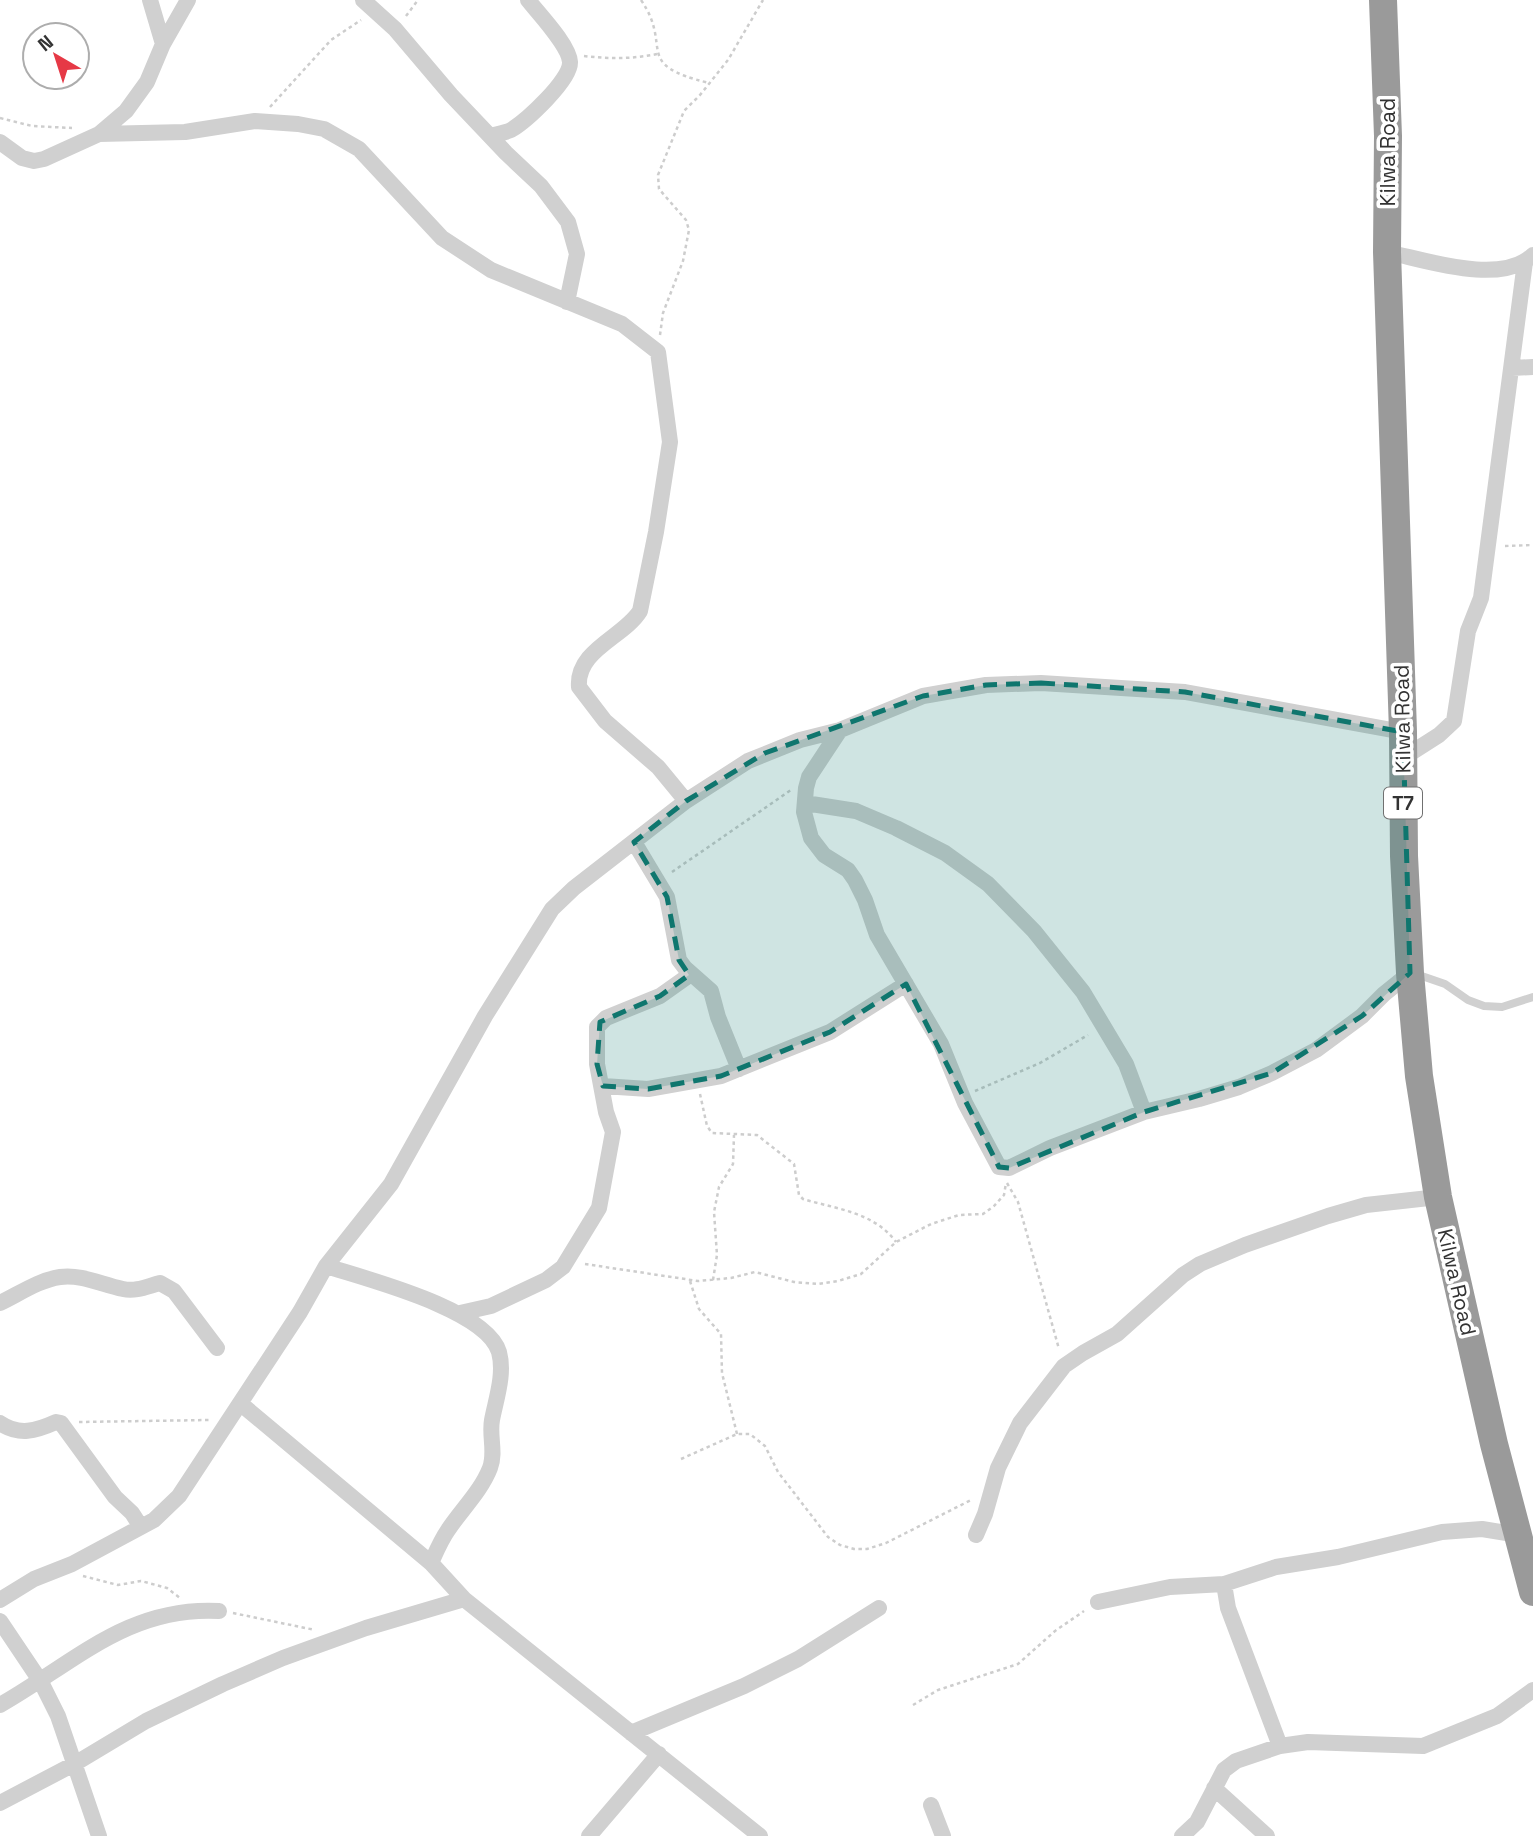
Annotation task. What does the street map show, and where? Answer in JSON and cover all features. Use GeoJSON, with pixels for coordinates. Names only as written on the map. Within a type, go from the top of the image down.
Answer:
{"type":"FeatureCollection","features":[{"type":"Feature","properties":{"kind":"highway","name":"Kilwa Road"},"geometry":{"type":"LineString","coordinates":[[1382,0],[1388,136],[1387,252],[1403,745],[1404,856],[1419,1076],[1438,1198],[1494,1444],[1533,1592]]}},
{"type":"Feature","properties":{"kind":"street"},"geometry":{"type":"LineString","coordinates":[[150,0],[163,44]]}},
{"type":"Feature","properties":{"kind":"street"},"geometry":{"type":"LineString","coordinates":[[0,142],[22,158],[33,161],[44,159],[101,132],[126,111],[142,91],[163,44],[188,0]]}},
{"type":"Feature","properties":{"kind":"street"},"geometry":{"type":"LineString","coordinates":[[490,136],[510,130],[520,123],[563,81],[570,69],[568,54],[528,0]]}},
{"type":"Feature","properties":{"kind":"street"},"geometry":{"type":"LineString","coordinates":[[369,5],[395,29],[490,136],[541,186],[568,222],[577,254],[567,302]]}},
{"type":"Feature","properties":{"kind":"street"},"geometry":{"type":"LineString","coordinates":[[101,132],[135,135],[185,132],[255,121],[324,129],[359,149],[442,238],[491,270],[622,324],[658,352],[670,442],[640,611],[634,621],[594,651],[583,668],[579,687],[605,721],[658,766],[686,801]]}},
{"type":"Feature","properties":{"kind":"street"},"geometry":{"type":"LineString","coordinates":[[1387,252],[1486,270],[1510,267],[1529,258]]}},
{"type":"Feature","properties":{"kind":"street"},"geometry":{"type":"LineString","coordinates":[[0,1600],[34,1579],[93,1554],[154,1520],[179,1496],[300,1312],[326,1266],[391,1184],[485,1016],[552,909],[574,888],[686,801],[747,761],[800,740],[840,730],[923,696],[986,685],[1041,683],[1185,692],[1403,745],[1439,735],[1454,721],[1468,631],[1481,598],[1529,258]]}},
{"type":"Feature","properties":{"kind":"street"},"geometry":{"type":"LineString","coordinates":[[1512,368],[1533,367]]}},
{"type":"Feature","properties":{"kind":"street"},"geometry":{"type":"LineString","coordinates":[[840,730],[809,777],[804,812],[811,838],[824,855],[848,870],[855,880],[877,935],[941,1044],[963,1096],[1003,1174],[1009,1168],[1050,1148],[1144,1112],[1212,1095],[1272,1073],[1316,1050],[1363,1016],[1410,972]]}},
{"type":"Feature","properties":{"kind":"street"},"geometry":{"type":"LineString","coordinates":[[804,803],[856,811],[896,828],[945,853],[988,884],[1034,931],[1083,992],[1126,1064],[1144,1112]]}},
{"type":"Feature","properties":{"kind":"street"},"geometry":{"type":"LineString","coordinates":[[634,842],[670,907],[679,960],[710,991],[739,1069]]}},
{"type":"Feature","properties":{"kind":"street"},"geometry":{"type":"LineString","coordinates":[[460,1313],[491,1306],[546,1280],[567,1262],[599,1208],[613,1132],[606,1112],[597,1064],[597,1027],[606,1018],[660,996],[691,974]]}},
{"type":"Feature","properties":{"kind":"street"},"geometry":{"type":"LineString","coordinates":[[603,1086],[648,1089],[697,1081],[739,1069],[830,1032],[906,984]]}},
{"type":"Feature","properties":{"kind":"street"},"geometry":{"type":"LineString","coordinates":[[976,1535],[998,1468],[1020,1423],[1064,1366],[1117,1334],[1183,1275],[1200,1264],[1285,1230],[1366,1205],[1438,1198]]}},
{"type":"Feature","properties":{"kind":"street"},"geometry":{"type":"LineString","coordinates":[[326,1266],[393,1287],[460,1313],[488,1335],[498,1350],[499,1384],[491,1425],[491,1466],[481,1486],[446,1532],[431,1563]]}},
{"type":"Feature","properties":{"kind":"street"},"geometry":{"type":"LineString","coordinates":[[0,1303],[50,1279],[63,1277],[98,1280],[125,1290],[144,1289],[160,1283],[173,1291],[218,1348]]}},
{"type":"Feature","properties":{"kind":"street"},"geometry":{"type":"LineString","coordinates":[[241,1404],[431,1563],[464,1599],[760,1836]]}},
{"type":"Feature","properties":{"kind":"street"},"geometry":{"type":"LineString","coordinates":[[0,1423],[19,1432],[61,1423],[115,1497],[141,1527]]}},
{"type":"Feature","properties":{"kind":"street"},"geometry":{"type":"LineString","coordinates":[[1098,1602],[1170,1587],[1224,1584],[1276,1567],[1338,1557],[1442,1532],[1482,1529],[1519,1535]]}},
{"type":"Feature","properties":{"kind":"street"},"geometry":{"type":"LineString","coordinates":[[1224,1584],[1228,1608],[1280,1746]]}},
{"type":"Feature","properties":{"kind":"street"},"geometry":{"type":"LineString","coordinates":[[0,1802],[76,1763],[128,1731],[223,1684],[345,1635],[464,1599]]}},
{"type":"Feature","properties":{"kind":"street"},"geometry":{"type":"LineString","coordinates":[[631,1733],[744,1686],[798,1659],[878,1608]]}},
{"type":"Feature","properties":{"kind":"street"},"geometry":{"type":"LineString","coordinates":[[0,1705],[121,1630],[155,1617],[193,1609],[219,1611]]}},
{"type":"Feature","properties":{"kind":"street"},"geometry":{"type":"LineString","coordinates":[[0,1621],[41,1682],[58,1716],[99,1836]]}},
{"type":"Feature","properties":{"kind":"street"},"geometry":{"type":"LineString","coordinates":[[1182,1836],[1197,1822],[1224,1770],[1236,1761],[1280,1746],[1308,1742],[1423,1746],[1497,1716],[1533,1690]]}},
{"type":"Feature","properties":{"kind":"street"},"geometry":{"type":"LineString","coordinates":[[589,1836],[659,1754]]}},
{"type":"Feature","properties":{"kind":"street"},"geometry":{"type":"LineString","coordinates":[[1214,1788],[1267,1836]]}},
{"type":"Feature","properties":{"kind":"street"},"geometry":{"type":"LineString","coordinates":[[931,1805],[943,1836]]}},
{"type":"Feature","properties":{"kind":"lane"},"geometry":{"type":"LineString","coordinates":[[1410,972],[1445,984],[1468,1000],[1484,1006],[1502,1007],[1533,997]]}},
{"type":"Feature","properties":{"kind":"path"},"geometry":{"type":"LineString","coordinates":[[395,29],[418,0]]}},
{"type":"Feature","properties":{"kind":"path"},"geometry":{"type":"LineString","coordinates":[[641,0],[653,20],[657,54],[664,66],[687,78],[709,83]]}},
{"type":"Feature","properties":{"kind":"path"},"geometry":{"type":"LineString","coordinates":[[658,352],[663,313],[683,261],[689,230],[686,220],[659,190],[658,175],[684,110],[728,60],[763,0]]}},
{"type":"Feature","properties":{"kind":"path"},"geometry":{"type":"LineString","coordinates":[[255,121],[281,97],[331,40],[369,5]]}},
{"type":"Feature","properties":{"kind":"path"},"geometry":{"type":"LineString","coordinates":[[568,54],[606,58],[657,54]]}},
{"type":"Feature","properties":{"kind":"path"},"geometry":{"type":"LineString","coordinates":[[0,118],[32,126],[101,132]]}},
{"type":"Feature","properties":{"kind":"path"},"geometry":{"type":"LineString","coordinates":[[1488,546],[1533,545]]}},
{"type":"Feature","properties":{"kind":"path"},"geometry":{"type":"LineString","coordinates":[[658,882],[809,777]]}},
{"type":"Feature","properties":{"kind":"path"},"geometry":{"type":"LineString","coordinates":[[963,1096],[1040,1063],[1103,1026]]}},
{"type":"Feature","properties":{"kind":"path"},"geometry":{"type":"LineString","coordinates":[[697,1081],[707,1126],[712,1133],[757,1135],[794,1164],[797,1169],[799,1195],[803,1199],[845,1208],[858,1214],[888,1231],[896,1242]]}},
{"type":"Feature","properties":{"kind":"path"},"geometry":{"type":"LineString","coordinates":[[713,1280],[717,1255],[714,1212],[719,1187],[733,1164],[734,1134]]}},
{"type":"Feature","properties":{"kind":"path"},"geometry":{"type":"LineString","coordinates":[[567,1262],[690,1280],[713,1280],[755,1272],[794,1282],[818,1284],[838,1281],[869,1269],[896,1242],[931,1224],[959,1215],[983,1214],[995,1206],[1004,1195],[1003,1174]]}},
{"type":"Feature","properties":{"kind":"path"},"geometry":{"type":"LineString","coordinates":[[1003,1174],[1018,1202],[1064,1366]]}},
{"type":"Feature","properties":{"kind":"path"},"geometry":{"type":"LineString","coordinates":[[690,1280],[699,1309],[720,1334],[722,1373],[737,1434]]}},
{"type":"Feature","properties":{"kind":"path"},"geometry":{"type":"LineString","coordinates":[[61,1423],[231,1419]]}},
{"type":"Feature","properties":{"kind":"path"},"geometry":{"type":"LineString","coordinates":[[681,1459],[737,1434],[750,1434],[765,1446],[778,1472],[828,1537],[840,1545],[854,1549],[867,1549],[886,1543],[992,1490]]}},
{"type":"Feature","properties":{"kind":"path"},"geometry":{"type":"LineString","coordinates":[[55,1570],[118,1584],[141,1581],[153,1584],[167,1588],[193,1609]]}},
{"type":"Feature","properties":{"kind":"path"},"geometry":{"type":"LineString","coordinates":[[913,1705],[938,1690],[1018,1664],[1055,1631],[1098,1602]]}},
{"type":"Feature","properties":{"kind":"path"},"geometry":{"type":"LineString","coordinates":[[219,1611],[345,1635]]}},
{"type":"Feature","properties":{"kind":"highlighted area"},"geometry":{"type":"Polygon","coordinates":[[[1041,683],[1185,692],[1403,732],[1410,973],[1362,1016],[1272,1073],[1144,1112],[1009,1168],[999,1167],[906,984],[830,1032],[721,1076],[648,1089],[603,1086],[597,1064],[600,1022],[660,996],[689,975],[679,960],[667,897],[634,842],[686,801],[765,753],[923,696],[986,685],[1041,683]]]}}]}
